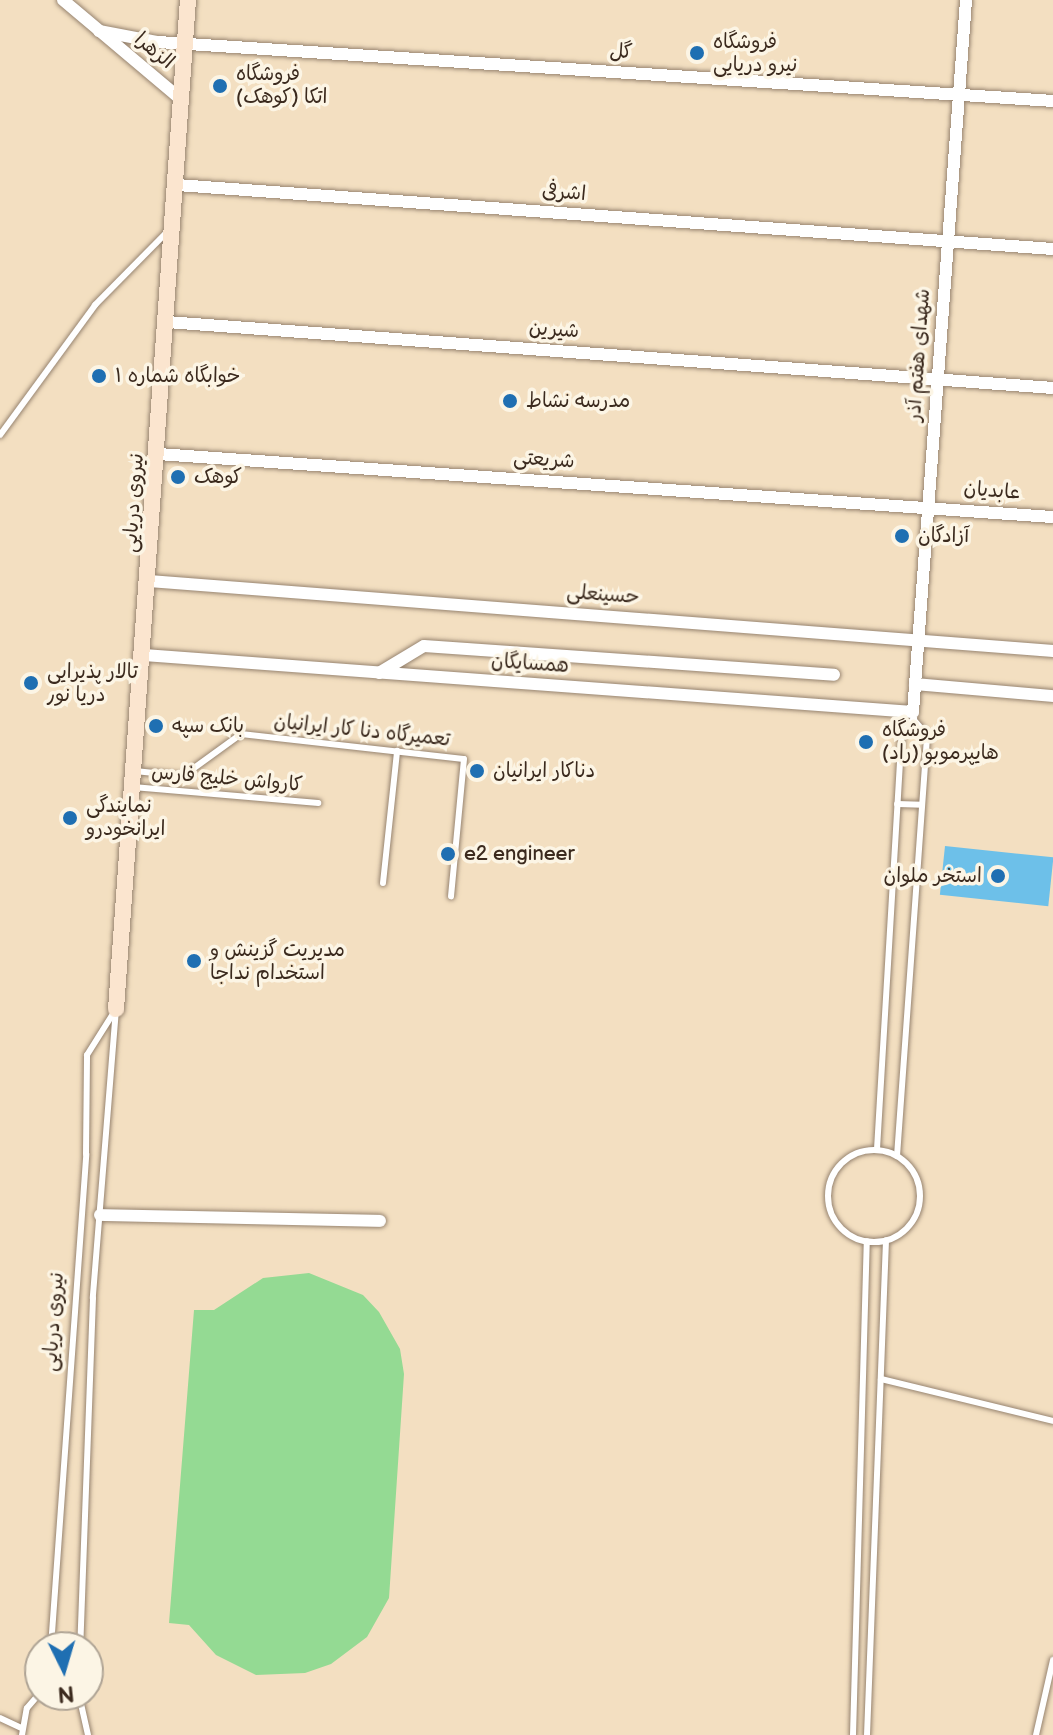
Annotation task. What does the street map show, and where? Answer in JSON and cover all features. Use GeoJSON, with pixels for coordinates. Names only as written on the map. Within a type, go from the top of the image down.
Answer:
{"type":"FeatureCollection","features":[{"type":"Feature","properties":{"kind":"main road","name":"نیروی دریایی"},"geometry":{"type":"LineString","coordinates":[[116,1009],[144,655],[188,0]]}},
{"type":"Feature","properties":{"kind":"street","name":"الزهرا"},"geometry":{"type":"LineString","coordinates":[[63,0],[183,101]]}},
{"type":"Feature","properties":{"kind":"street","name":"شهدای هفتم آذر"},"geometry":{"type":"LineString","coordinates":[[914,716],[917,639],[966,0]]}},
{"type":"Feature","properties":{"kind":"street","name":"گل"},"geometry":{"type":"LineString","coordinates":[[99,31],[186,42],[1053,101]]}},
{"type":"Feature","properties":{"kind":"street","name":"اشرفی"},"geometry":{"type":"LineString","coordinates":[[177,185],[1053,249]]}},
{"type":"Feature","properties":{"kind":"street","name":"شیرین"},"geometry":{"type":"LineString","coordinates":[[167,322],[1053,388]]}},
{"type":"Feature","properties":{"kind":"street","name":"شریعتی"},"geometry":{"type":"LineString","coordinates":[[158,454],[928,506]]}},
{"type":"Feature","properties":{"kind":"street","name":"عابدیان"},"geometry":{"type":"LineString","coordinates":[[928,506],[1053,517]]}},
{"type":"Feature","properties":{"kind":"street","name":"حسینعلی"},"geometry":{"type":"LineString","coordinates":[[149,581],[1053,651]]}},
{"type":"Feature","properties":{"kind":"street"},"geometry":{"type":"LineString","coordinates":[[379,673],[424,646],[834,675]]}},
{"type":"Feature","properties":{"kind":"street","name":"همسایگان"},"geometry":{"type":"LineString","coordinates":[[144,655],[914,716]]}},
{"type":"Feature","properties":{"kind":"street"},"geometry":{"type":"LineString","coordinates":[[915,684],[1053,696]]}},
{"type":"Feature","properties":{"kind":"street"},"geometry":{"type":"LineString","coordinates":[[100,1215],[380,1221]]}},
{"type":"Feature","properties":{"kind":"lane"},"geometry":{"type":"LineString","coordinates":[[0,435],[95,305],[174,225]]}},
{"type":"Feature","properties":{"kind":"lane"},"geometry":{"type":"LineString","coordinates":[[877,1149],[902,734],[914,716],[927,735],[897,1156]]}},
{"type":"Feature","properties":{"kind":"lane","name":"تعمیرگاه دنا کار ایرانیان"},"geometry":{"type":"LineString","coordinates":[[134,779],[183,776],[241,734],[464,759],[451,896]]}},
{"type":"Feature","properties":{"kind":"lane"},"geometry":{"type":"LineString","coordinates":[[383,883],[397,751]]}},
{"type":"Feature","properties":{"kind":"lane","name":"کارواش خلیج فارس"},"geometry":{"type":"LineString","coordinates":[[134,779],[318,803]]}},
{"type":"Feature","properties":{"kind":"lane"},"geometry":{"type":"LineString","coordinates":[[897,804],[922,805]]}},
{"type":"Feature","properties":{"kind":"lane","name":"نیروی دریایی"},"geometry":{"type":"LineString","coordinates":[[81,1631],[100,1215],[116,1009]]}},
{"type":"Feature","properties":{"kind":"lane","name":"نیروی دریایی"},"geometry":{"type":"LineString","coordinates":[[52,1631],[86,1154],[87,1055],[116,1009]]}},
{"type":"Feature","properties":{"kind":"lane"},"geometry":{"type":"LineString","coordinates":[[877,1149],[897,1156],[914,1171],[921,1198],[910,1225],[886,1240],[867,1241],[842,1230],[833,1217],[829,1185],[847,1159],[877,1149]]}},
{"type":"Feature","properties":{"kind":"lane"},"geometry":{"type":"LineString","coordinates":[[867,1735],[886,1240]]}},
{"type":"Feature","properties":{"kind":"lane"},"geometry":{"type":"LineString","coordinates":[[853,1735],[867,1241]]}},
{"type":"Feature","properties":{"kind":"lane"},"geometry":{"type":"LineString","coordinates":[[881,1379],[1053,1421]]}},
{"type":"Feature","properties":{"kind":"lane"},"geometry":{"type":"LineString","coordinates":[[1036,1735],[1053,1660]]}},
{"type":"Feature","properties":{"kind":"lane"},"geometry":{"type":"LineString","coordinates":[[0,1718],[21,1732],[30,1711]]}},
{"type":"Feature","properties":{"kind":"lane"},"geometry":{"type":"LineString","coordinates":[[85,1711],[88,1735]]}},
{"type":"Feature","properties":{"kind":"green space"},"geometry":{"type":"Polygon","coordinates":[[[309,1273],[363,1295],[379,1312],[400,1349],[404,1374],[389,1598],[367,1637],[331,1664],[305,1673],[256,1675],[216,1655],[189,1625],[169,1623],[194,1310],[214,1310],[263,1278],[309,1273]]]}},
{"type":"Feature","properties":{"kind":"water","name":"استخر ملوان"},"geometry":{"type":"Polygon","coordinates":[[[945,846],[1053,857],[1048,906],[940,895],[945,846]]]}},
{"type":"Feature","properties":{"kind":"place","name":"فروشگاه نیرو دریایی"},"geometry":{"type":"Point","coordinates":[697,53]}},
{"type":"Feature","properties":{"kind":"place","name":"فروشگاه اتکا (کوهک)"},"geometry":{"type":"Point","coordinates":[220,86]}},
{"type":"Feature","properties":{"kind":"place","name":"خوابگاه شماره ۱"},"geometry":{"type":"Point","coordinates":[99,376]}},
{"type":"Feature","properties":{"kind":"place","name":"مدرسه نشاط"},"geometry":{"type":"Point","coordinates":[510,401]}},
{"type":"Feature","properties":{"kind":"place","name":"کوهک"},"geometry":{"type":"Point","coordinates":[178,477]}},
{"type":"Feature","properties":{"kind":"place","name":"آزادگان"},"geometry":{"type":"Point","coordinates":[902,536]}},
{"type":"Feature","properties":{"kind":"place","name":"تالار پذیرایی دریا نور"},"geometry":{"type":"Point","coordinates":[31,683]}},
{"type":"Feature","properties":{"kind":"place","name":"بانک سپه"},"geometry":{"type":"Point","coordinates":[156,726]}},
{"type":"Feature","properties":{"kind":"place","name":"فروشگاه هایپرموبو (راد)"},"geometry":{"type":"Point","coordinates":[866,742]}},
{"type":"Feature","properties":{"kind":"place","name":"دناکار ایرانیان"},"geometry":{"type":"Point","coordinates":[477,771]}},
{"type":"Feature","properties":{"kind":"place","name":"نمایندگی ایرانخودرو"},"geometry":{"type":"Point","coordinates":[70,818]}},
{"type":"Feature","properties":{"kind":"place","name":"e2 engineer"},"geometry":{"type":"Point","coordinates":[448,854]}},
{"type":"Feature","properties":{"kind":"place","name":"استخر ملوان"},"geometry":{"type":"Point","coordinates":[998,876]}},
{"type":"Feature","properties":{"kind":"place","name":"مدیریت گزینش و استخدام نداجا"},"geometry":{"type":"Point","coordinates":[194,961]}}]}
